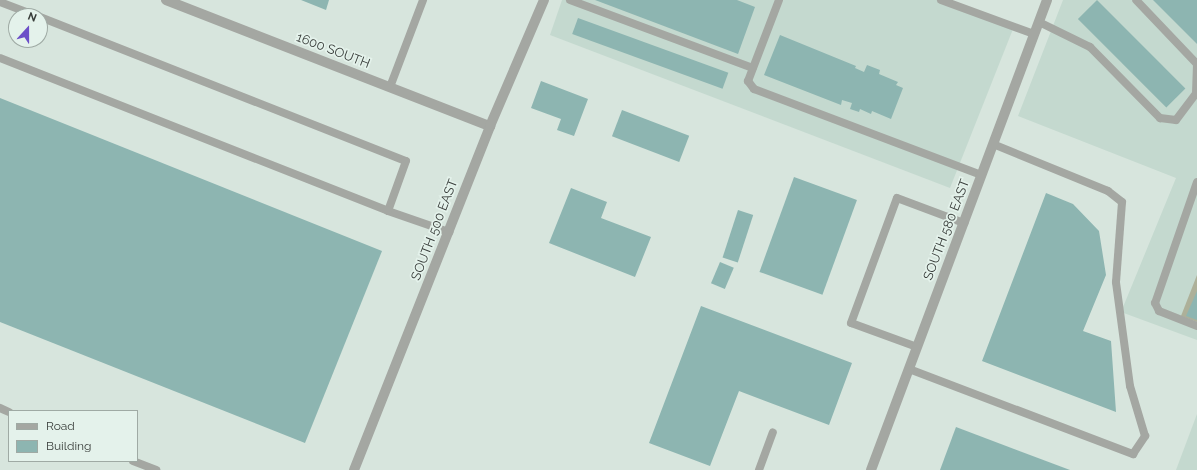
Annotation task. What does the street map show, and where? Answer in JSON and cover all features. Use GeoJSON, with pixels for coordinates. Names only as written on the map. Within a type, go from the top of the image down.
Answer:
{"type":"FeatureCollection","features":[{"type":"Feature","properties":{"kind":"street","name":"1600 SOUTH"},"geometry":{"type":"LineString","coordinates":[[166,0],[490,126]]}},
{"type":"Feature","properties":{"kind":"street","name":"SOUTH 500 EAST"},"geometry":{"type":"LineString","coordinates":[[354,470],[490,126],[544,0]]}},
{"type":"Feature","properties":{"kind":"street","name":"SOUTH 580 EAST"},"geometry":{"type":"LineString","coordinates":[[871,470],[1047,0]]}},
{"type":"Feature","properties":{"kind":"lane"},"geometry":{"type":"LineString","coordinates":[[390,87],[423,0]]}},
{"type":"Feature","properties":{"kind":"lane"},"geometry":{"type":"LineString","coordinates":[[570,0],[754,68]]}},
{"type":"Feature","properties":{"kind":"lane"},"geometry":{"type":"LineString","coordinates":[[779,0],[748,81],[754,89],[981,175]]}},
{"type":"Feature","properties":{"kind":"lane"},"geometry":{"type":"LineString","coordinates":[[941,0],[1034,34]]}},
{"type":"Feature","properties":{"kind":"lane"},"geometry":{"type":"LineString","coordinates":[[1039,22],[1090,47],[1160,118],[1176,120],[1196,92],[1197,64],[1136,0]]}},
{"type":"Feature","properties":{"kind":"lane"},"geometry":{"type":"LineString","coordinates":[[0,2],[16,8]]}},
{"type":"Feature","properties":{"kind":"lane"},"geometry":{"type":"LineString","coordinates":[[48,20],[406,161],[388,211]]}},
{"type":"Feature","properties":{"kind":"lane"},"geometry":{"type":"LineString","coordinates":[[0,58],[388,211],[449,232]]}},
{"type":"Feature","properties":{"kind":"lane"},"geometry":{"type":"LineString","coordinates":[[909,369],[1133,454],[1146,436],[1130,386],[1116,282],[1122,202],[1108,191],[993,144]]}},
{"type":"Feature","properties":{"kind":"lane"},"geometry":{"type":"LineString","coordinates":[[1197,182],[1155,303],[1159,311],[1197,326]]}},
{"type":"Feature","properties":{"kind":"lane"},"geometry":{"type":"LineString","coordinates":[[917,347],[851,323],[897,198],[964,223]]}},
{"type":"Feature","properties":{"kind":"lane"},"geometry":{"type":"LineString","coordinates":[[759,470],[773,432]]}},
{"type":"Feature","properties":{"kind":"lane"},"geometry":{"type":"LineString","coordinates":[[136,462],[156,470]]}},
{"type":"Feature","properties":{"kind":"shaded area"},"geometry":{"type":"Polygon","coordinates":[[[562,0],[942,0],[1013,29],[950,188],[550,35],[562,0]]]}},
{"type":"Feature","properties":{"kind":"shaded area"},"geometry":{"type":"Polygon","coordinates":[[[1063,0],[1197,0],[1197,340],[1121,312],[1176,178],[1018,116],[1063,0]]]}},
{"type":"Feature","properties":{"kind":"shaded area"},"geometry":{"type":"Polygon","coordinates":[[[1197,275],[1197,322],[1181,316],[1197,275]]]}},
{"type":"Feature","properties":{"kind":"shaded area"},"geometry":{"type":"Polygon","coordinates":[[[1197,414],[1197,470],[1176,470],[1197,414]]]}},
{"type":"Feature","properties":{"kind":"building"},"geometry":{"type":"Polygon","coordinates":[[[301,0],[329,0],[326,10],[301,0]]]}},
{"type":"Feature","properties":{"kind":"building"},"geometry":{"type":"Polygon","coordinates":[[[595,0],[737,0],[755,7],[738,54],[595,0]]]}},
{"type":"Feature","properties":{"kind":"building"},"geometry":{"type":"Polygon","coordinates":[[[1097,0],[1185,88],[1166,107],[1078,19],[1097,0]]]}},
{"type":"Feature","properties":{"kind":"building"},"geometry":{"type":"Polygon","coordinates":[[[1153,0],[1197,0],[1197,44],[1153,0]]]}},
{"type":"Feature","properties":{"kind":"building"},"geometry":{"type":"Polygon","coordinates":[[[578,18],[728,73],[723,89],[572,34],[578,18]]]}},
{"type":"Feature","properties":{"kind":"building"},"geometry":{"type":"Polygon","coordinates":[[[780,35],[856,66],[855,68],[864,72],[867,65],[880,70],[879,74],[898,82],[896,85],[903,88],[891,119],[872,111],[871,114],[860,109],[859,112],[850,109],[852,103],[842,100],[841,105],[764,75],[780,35]]]}},
{"type":"Feature","properties":{"kind":"building"},"geometry":{"type":"Polygon","coordinates":[[[541,81],[588,99],[574,136],[557,130],[561,119],[531,108],[541,81]]]}},
{"type":"Feature","properties":{"kind":"building"},"geometry":{"type":"Polygon","coordinates":[[[0,98],[382,251],[305,443],[0,322],[0,98]]]}},
{"type":"Feature","properties":{"kind":"building"},"geometry":{"type":"Polygon","coordinates":[[[622,110],[689,136],[679,162],[612,136],[622,110]]]}},
{"type":"Feature","properties":{"kind":"building"},"geometry":{"type":"Polygon","coordinates":[[[794,177],[857,200],[822,295],[759,272],[794,177]]]}},
{"type":"Feature","properties":{"kind":"building"},"geometry":{"type":"Polygon","coordinates":[[[571,188],[607,202],[601,218],[651,237],[635,277],[549,243],[571,188]]]}},
{"type":"Feature","properties":{"kind":"building"},"geometry":{"type":"Polygon","coordinates":[[[1046,193],[1073,204],[1099,231],[1106,275],[1083,331],[1111,341],[1116,412],[982,361],[1046,193]]]}},
{"type":"Feature","properties":{"kind":"building"},"geometry":{"type":"Polygon","coordinates":[[[738,210],[753,215],[738,262],[723,258],[738,210]]]}},
{"type":"Feature","properties":{"kind":"building"},"geometry":{"type":"Polygon","coordinates":[[[720,262],[734,268],[725,289],[711,283],[720,262]]]}},
{"type":"Feature","properties":{"kind":"building"},"geometry":{"type":"Polygon","coordinates":[[[1197,291],[1197,320],[1186,316],[1197,291]]]}},
{"type":"Feature","properties":{"kind":"building"},"geometry":{"type":"Polygon","coordinates":[[[701,306],[852,363],[829,425],[739,391],[710,466],[649,443],[701,306]]]}},
{"type":"Feature","properties":{"kind":"building"},"geometry":{"type":"Polygon","coordinates":[[[956,427],[1070,470],[940,470],[956,427]]]}}]}
